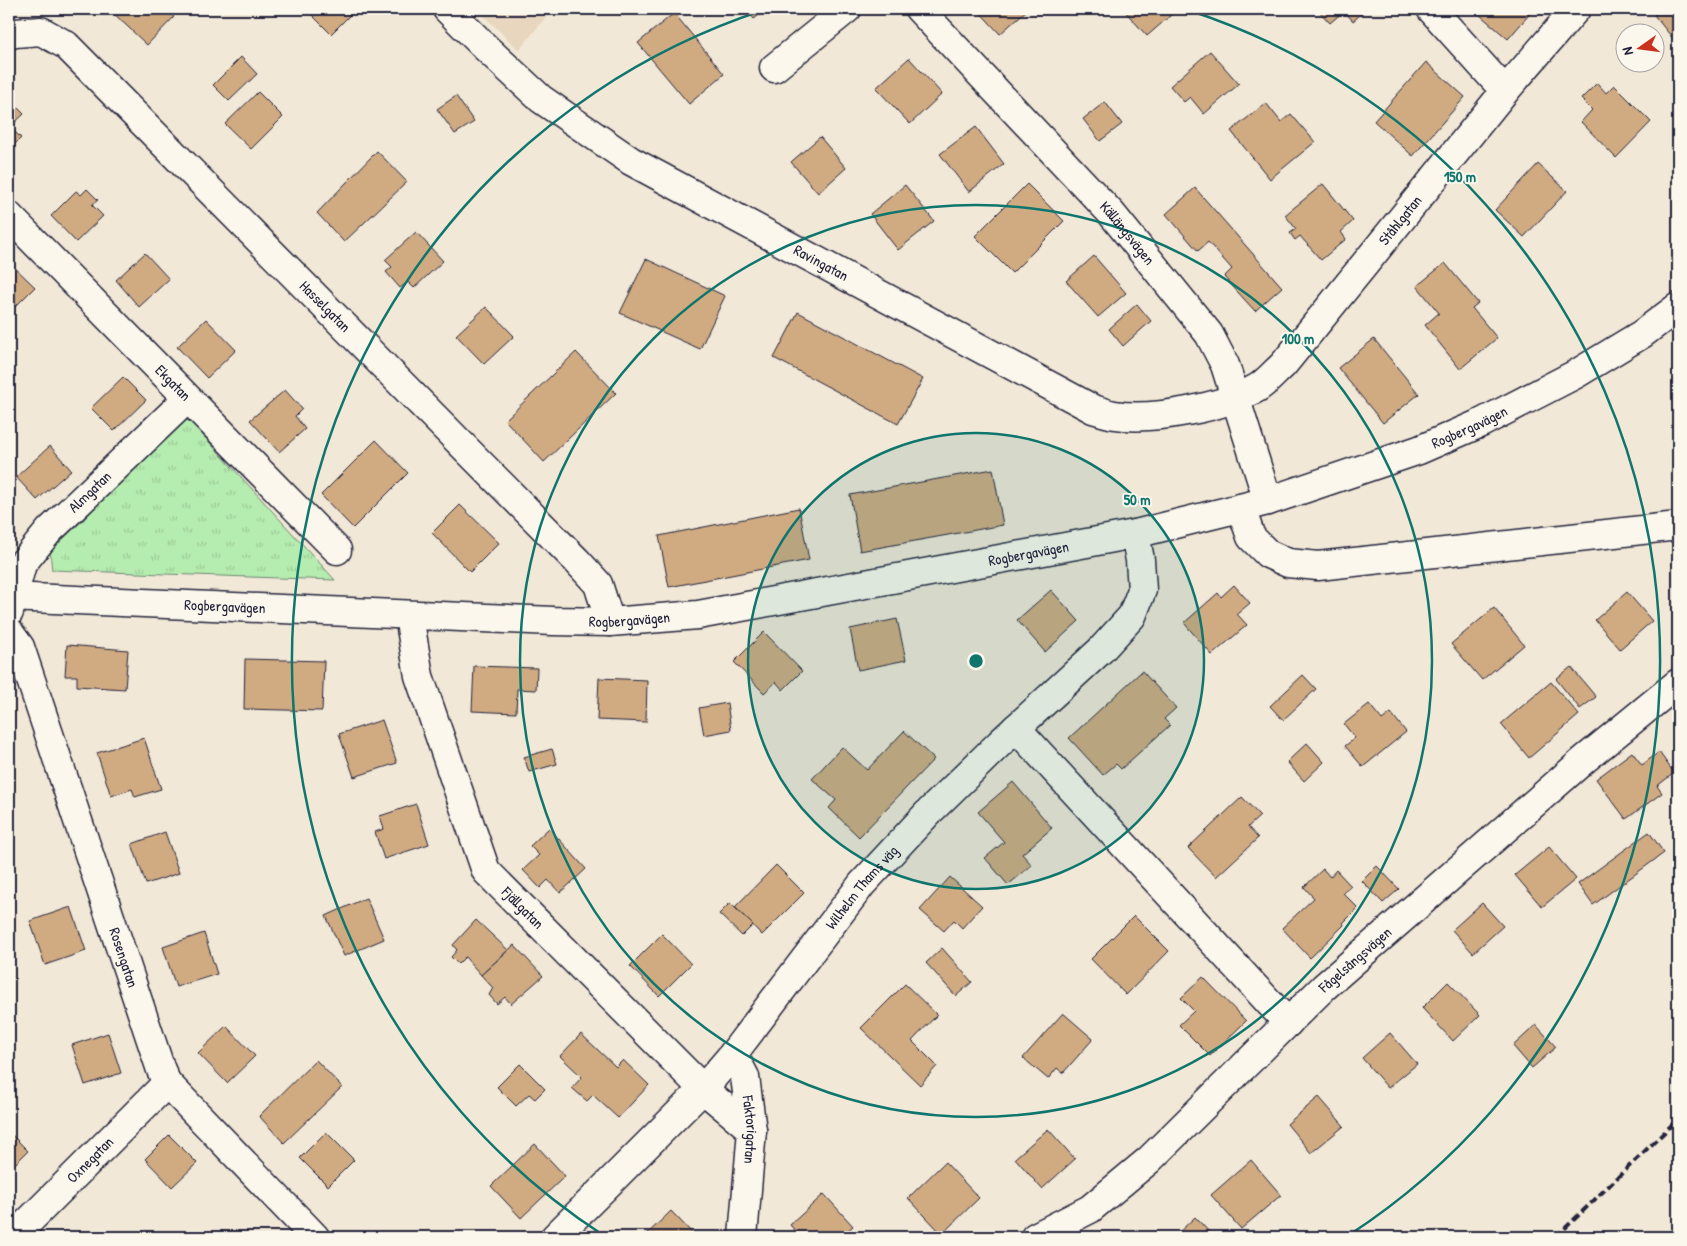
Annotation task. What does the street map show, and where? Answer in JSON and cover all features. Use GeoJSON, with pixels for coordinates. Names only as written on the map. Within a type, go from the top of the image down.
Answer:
{"type":"FeatureCollection","features":[{"type":"Feature","properties":{"kind":"street","name":"Ravingatan"},"geometry":{"type":"LineString","coordinates":[[447,9],[541,99],[631,161],[1093,409],[1115,415],[1148,416],[1182,412],[1235,399]]}},
{"type":"Feature","properties":{"kind":"street"},"geometry":{"type":"LineString","coordinates":[[774,68],[848,9]]}},
{"type":"Feature","properties":{"kind":"street","name":"Källängsvägen"},"geometry":{"type":"LineString","coordinates":[[919,9],[1111,213],[1209,334],[1225,364],[1268,501]]}},
{"type":"Feature","properties":{"kind":"street"},"geometry":{"type":"LineString","coordinates":[[1431,9],[1505,92]]}},
{"type":"Feature","properties":{"kind":"street","name":"Ståhlgatan"},"geometry":{"type":"LineString","coordinates":[[1235,399],[1259,387],[1283,365],[1505,92],[1576,9]]}},
{"type":"Feature","properties":{"kind":"street","name":"Hasselgatan"},"geometry":{"type":"LineString","coordinates":[[9,35],[41,30],[66,45],[577,561],[598,584],[610,622]]}},
{"type":"Feature","properties":{"kind":"street","name":"Ekgatan"},"geometry":{"type":"LineString","coordinates":[[9,216],[337,550]]}},
{"type":"Feature","properties":{"kind":"street","name":"Rogbergavägen"},"geometry":{"type":"LineString","coordinates":[[10,602],[610,622],[698,615],[1135,534],[1268,501],[1419,450],[1481,423],[1576,374],[1642,334],[1678,307]]}},
{"type":"Feature","properties":{"kind":"street","name":"Almgatan"},"geometry":{"type":"LineString","coordinates":[[10,602],[22,564],[49,531],[187,399]]}},
{"type":"Feature","properties":{"kind":"street"},"geometry":{"type":"LineString","coordinates":[[1242,508],[1251,536],[1268,554],[1288,563],[1318,566],[1678,526]]}},
{"type":"Feature","properties":{"kind":"street","name":"Wilhelm Thams väg"},"geometry":{"type":"LineString","coordinates":[[555,1237],[703,1089],[733,1054],[862,884],[927,814],[1016,728],[1101,650],[1132,616],[1142,590],[1140,560],[1135,534]]}},
{"type":"Feature","properties":{"kind":"street","name":"Fjällgatan"},"geometry":{"type":"LineString","coordinates":[[409,616],[419,676],[486,872],[703,1089],[752,1130]]}},
{"type":"Feature","properties":{"kind":"street","name":"Rosengatan"},"geometry":{"type":"LineString","coordinates":[[9,632],[20,647],[160,1070],[167,1083],[315,1237]]}},
{"type":"Feature","properties":{"kind":"street","name":"Fågelsångsvägen"},"geometry":{"type":"LineString","coordinates":[[1035,1237],[1090,1209],[1149,1160],[1324,987],[1570,772],[1678,682]]}},
{"type":"Feature","properties":{"kind":"street"},"geometry":{"type":"LineString","coordinates":[[1016,728],[1288,1023]]}},
{"type":"Feature","properties":{"kind":"street","name":"Faktorigatan"},"geometry":{"type":"LineString","coordinates":[[733,1054],[745,1077],[752,1130],[743,1237]]}},
{"type":"Feature","properties":{"kind":"street","name":"Oxnegatan"},"geometry":{"type":"LineString","coordinates":[[13,1237],[167,1083]]}},
{"type":"Feature","properties":{"kind":"shaded area"},"geometry":{"type":"Polygon","coordinates":[[[477,9],[529,9],[546,17],[519,50],[477,9]]]}},
{"type":"Feature","properties":{"kind":"green space"},"geometry":{"type":"Polygon","coordinates":[[[182,420],[190,421],[335,580],[52,570],[50,551],[182,420]]]}},
{"type":"Feature","properties":{"kind":"building"},"geometry":{"type":"Polygon","coordinates":[[[109,9],[165,9],[174,17],[147,45],[109,9]]]}},
{"type":"Feature","properties":{"kind":"building"},"geometry":{"type":"Polygon","coordinates":[[[306,9],[356,9],[331,34],[306,9]]]}},
{"type":"Feature","properties":{"kind":"building"},"geometry":{"type":"Polygon","coordinates":[[[746,9],[767,9],[754,19],[746,9]]]}},
{"type":"Feature","properties":{"kind":"building"},"geometry":{"type":"Polygon","coordinates":[[[977,9],[1028,9],[1000,34],[977,9]]]}},
{"type":"Feature","properties":{"kind":"building"},"geometry":{"type":"Polygon","coordinates":[[[1123,9],[1178,9],[1147,36],[1123,9]]]}},
{"type":"Feature","properties":{"kind":"building"},"geometry":{"type":"Polygon","coordinates":[[[1317,9],[1367,9],[1353,21],[1344,11],[1330,23],[1317,9]]]}},
{"type":"Feature","properties":{"kind":"building"},"geometry":{"type":"Polygon","coordinates":[[[1473,9],[1534,9],[1508,39],[1473,9]]]}},
{"type":"Feature","properties":{"kind":"building"},"geometry":{"type":"Polygon","coordinates":[[[1661,9],[1678,9],[1678,45],[1664,28],[1664,22],[1660,22],[1654,15],[1661,9]]]}},
{"type":"Feature","properties":{"kind":"building"},"geometry":{"type":"Polygon","coordinates":[[[674,13],[724,74],[689,104],[638,43],[674,13]]]}},
{"type":"Feature","properties":{"kind":"building"},"geometry":{"type":"Polygon","coordinates":[[[1210,51],[1239,84],[1204,114],[1190,97],[1184,102],[1170,86],[1210,51]]]}},
{"type":"Feature","properties":{"kind":"building"},"geometry":{"type":"Polygon","coordinates":[[[241,57],[257,74],[229,101],[213,85],[241,57]]]}},
{"type":"Feature","properties":{"kind":"building"},"geometry":{"type":"Polygon","coordinates":[[[909,58],[942,94],[910,124],[876,88],[909,58]]]}},
{"type":"Feature","properties":{"kind":"building"},"geometry":{"type":"Polygon","coordinates":[[[1426,62],[1465,97],[1413,156],[1374,121],[1426,62]]]}},
{"type":"Feature","properties":{"kind":"building"},"geometry":{"type":"Polygon","coordinates":[[[1597,83],[1606,93],[1614,85],[1651,122],[1616,158],[1581,122],[1592,110],[1581,99],[1597,83]]]}},
{"type":"Feature","properties":{"kind":"building"},"geometry":{"type":"Polygon","coordinates":[[[258,92],[283,117],[251,149],[225,124],[258,92]]]}},
{"type":"Feature","properties":{"kind":"building"},"geometry":{"type":"Polygon","coordinates":[[[456,96],[474,122],[455,134],[437,109],[456,96]]]}},
{"type":"Feature","properties":{"kind":"building"},"geometry":{"type":"Polygon","coordinates":[[[9,99],[24,114],[10,127],[21,138],[9,150],[9,99]]]}},
{"type":"Feature","properties":{"kind":"building"},"geometry":{"type":"Polygon","coordinates":[[[1105,102],[1122,124],[1100,141],[1083,119],[1105,102]]]}},
{"type":"Feature","properties":{"kind":"building"},"geometry":{"type":"Polygon","coordinates":[[[1266,103],[1281,122],[1291,114],[1315,142],[1270,179],[1231,131],[1266,103]]]}},
{"type":"Feature","properties":{"kind":"building"},"geometry":{"type":"Polygon","coordinates":[[[976,127],[1004,164],[969,192],[940,154],[976,127]]]}},
{"type":"Feature","properties":{"kind":"building"},"geometry":{"type":"Polygon","coordinates":[[[820,137],[846,168],[818,193],[791,162],[820,137]]]}},
{"type":"Feature","properties":{"kind":"building"},"geometry":{"type":"Polygon","coordinates":[[[377,151],[407,182],[344,242],[317,213],[377,151]]]}},
{"type":"Feature","properties":{"kind":"building"},"geometry":{"type":"Polygon","coordinates":[[[1538,164],[1567,191],[1524,237],[1495,210],[1538,164]]]}},
{"type":"Feature","properties":{"kind":"building"},"geometry":{"type":"Polygon","coordinates":[[[1027,184],[1064,221],[1012,273],[975,236],[1027,184]]]}},
{"type":"Feature","properties":{"kind":"building"},"geometry":{"type":"Polygon","coordinates":[[[1323,184],[1353,221],[1341,232],[1346,239],[1321,260],[1300,236],[1295,240],[1290,233],[1296,229],[1285,215],[1323,184]]]}},
{"type":"Feature","properties":{"kind":"building"},"geometry":{"type":"Polygon","coordinates":[[[905,185],[934,221],[898,250],[870,214],[905,185]]]}},
{"type":"Feature","properties":{"kind":"building"},"geometry":{"type":"Polygon","coordinates":[[[1195,188],[1282,287],[1255,311],[1224,277],[1232,269],[1208,242],[1198,251],[1166,214],[1195,188]]]}},
{"type":"Feature","properties":{"kind":"building"},"geometry":{"type":"Polygon","coordinates":[[[87,189],[98,200],[92,205],[103,216],[76,242],[51,216],[76,191],[81,195],[87,189]]]}},
{"type":"Feature","properties":{"kind":"building"},"geometry":{"type":"Polygon","coordinates":[[[416,232],[443,261],[414,288],[408,282],[400,288],[386,272],[392,267],[385,260],[416,232]]]}},
{"type":"Feature","properties":{"kind":"building"},"geometry":{"type":"Polygon","coordinates":[[[145,253],[169,279],[139,307],[116,280],[145,253]]]}},
{"type":"Feature","properties":{"kind":"building"},"geometry":{"type":"Polygon","coordinates":[[[1094,256],[1126,293],[1098,317],[1066,281],[1094,256]]]}},
{"type":"Feature","properties":{"kind":"building"},"geometry":{"type":"Polygon","coordinates":[[[646,259],[725,296],[700,349],[620,313],[646,259]]]}},
{"type":"Feature","properties":{"kind":"building"},"geometry":{"type":"Polygon","coordinates":[[[9,262],[35,287],[9,313],[9,262]]]}},
{"type":"Feature","properties":{"kind":"building"},"geometry":{"type":"Polygon","coordinates":[[[1445,263],[1478,303],[1472,308],[1497,338],[1460,369],[1425,325],[1439,313],[1417,286],[1445,263]]]}},
{"type":"Feature","properties":{"kind":"building"},"geometry":{"type":"Polygon","coordinates":[[[1137,304],[1151,321],[1123,346],[1109,329],[1137,304]]]}},
{"type":"Feature","properties":{"kind":"building"},"geometry":{"type":"Polygon","coordinates":[[[486,307],[514,336],[484,364],[456,335],[486,307]]]}},
{"type":"Feature","properties":{"kind":"building"},"geometry":{"type":"Polygon","coordinates":[[[798,312],[923,379],[898,424],[774,358],[798,312]]]}},
{"type":"Feature","properties":{"kind":"building"},"geometry":{"type":"Polygon","coordinates":[[[206,319],[236,350],[207,378],[177,347],[206,319]]]}},
{"type":"Feature","properties":{"kind":"building"},"geometry":{"type":"Polygon","coordinates":[[[1374,339],[1419,394],[1383,423],[1338,368],[1374,339]]]}},
{"type":"Feature","properties":{"kind":"building"},"geometry":{"type":"Polygon","coordinates":[[[576,352],[616,393],[544,462],[505,420],[576,352]]]}},
{"type":"Feature","properties":{"kind":"building"},"geometry":{"type":"Polygon","coordinates":[[[123,377],[146,400],[114,431],[91,408],[123,377]]]}},
{"type":"Feature","properties":{"kind":"building"},"geometry":{"type":"Polygon","coordinates":[[[285,390],[302,409],[295,416],[305,429],[279,452],[250,420],[285,390]]]}},
{"type":"Feature","properties":{"kind":"building"},"geometry":{"type":"Polygon","coordinates":[[[376,440],[408,473],[353,528],[321,495],[376,440]]]}},
{"type":"Feature","properties":{"kind":"building"},"geometry":{"type":"Polygon","coordinates":[[[50,446],[71,470],[37,500],[16,477],[50,446]]]}},
{"type":"Feature","properties":{"kind":"building"},"geometry":{"type":"Polygon","coordinates":[[[993,469],[1003,525],[860,551],[850,495],[993,469]]]}},
{"type":"Feature","properties":{"kind":"building"},"geometry":{"type":"Polygon","coordinates":[[[460,505],[499,543],[470,572],[432,533],[460,505]]]}},
{"type":"Feature","properties":{"kind":"building"},"geometry":{"type":"Polygon","coordinates":[[[799,508],[809,560],[669,587],[659,536],[799,508]]]}},
{"type":"Feature","properties":{"kind":"building"},"geometry":{"type":"Polygon","coordinates":[[[1234,585],[1250,603],[1237,614],[1247,625],[1212,655],[1184,623],[1218,593],[1221,597],[1234,585]]]}},
{"type":"Feature","properties":{"kind":"building"},"geometry":{"type":"Polygon","coordinates":[[[1051,590],[1079,621],[1045,652],[1017,620],[1051,590]]]}},
{"type":"Feature","properties":{"kind":"building"},"geometry":{"type":"Polygon","coordinates":[[[1627,592],[1652,621],[1620,649],[1595,620],[1627,592]]]}},
{"type":"Feature","properties":{"kind":"building"},"geometry":{"type":"Polygon","coordinates":[[[1494,608],[1524,645],[1482,680],[1451,644],[1494,608]]]}},
{"type":"Feature","properties":{"kind":"building"},"geometry":{"type":"Polygon","coordinates":[[[897,619],[906,660],[858,670],[850,629],[897,619]]]}},
{"type":"Feature","properties":{"kind":"building"},"geometry":{"type":"Polygon","coordinates":[[[764,632],[802,671],[783,690],[776,682],[764,693],[734,662],[764,632]]]}},
{"type":"Feature","properties":{"kind":"building"},"geometry":{"type":"Polygon","coordinates":[[[67,645],[128,650],[125,689],[77,686],[77,676],[65,676],[67,645]]]}},
{"type":"Feature","properties":{"kind":"building"},"geometry":{"type":"Polygon","coordinates":[[[245,659],[324,661],[322,711],[244,709],[245,659]]]}},
{"type":"Feature","properties":{"kind":"building"},"geometry":{"type":"Polygon","coordinates":[[[474,666],[537,668],[536,690],[517,689],[516,713],[472,711],[474,666]]]}},
{"type":"Feature","properties":{"kind":"building"},"geometry":{"type":"Polygon","coordinates":[[[1571,667],[1596,697],[1580,709],[1556,679],[1571,667]]]}},
{"type":"Feature","properties":{"kind":"building"},"geometry":{"type":"Polygon","coordinates":[[[1142,671],[1176,708],[1164,719],[1170,725],[1121,769],[1116,764],[1103,775],[1069,738],[1142,671]]]}},
{"type":"Feature","properties":{"kind":"building"},"geometry":{"type":"Polygon","coordinates":[[[1303,675],[1316,689],[1283,720],[1270,706],[1303,675]]]}},
{"type":"Feature","properties":{"kind":"building"},"geometry":{"type":"Polygon","coordinates":[[[599,678],[647,680],[646,722],[597,720],[599,678]]]}},
{"type":"Feature","properties":{"kind":"building"},"geometry":{"type":"Polygon","coordinates":[[[1551,682],[1579,715],[1529,758],[1501,724],[1551,682]]]}},
{"type":"Feature","properties":{"kind":"building"},"geometry":{"type":"Polygon","coordinates":[[[727,703],[731,730],[704,735],[699,708],[727,703]]]}},
{"type":"Feature","properties":{"kind":"building"},"geometry":{"type":"Polygon","coordinates":[[[1369,704],[1382,720],[1391,713],[1406,732],[1363,767],[1345,746],[1355,738],[1344,724],[1369,704]]]}},
{"type":"Feature","properties":{"kind":"building"},"geometry":{"type":"Polygon","coordinates":[[[382,720],[397,763],[354,777],[339,734],[382,720]]]}},
{"type":"Feature","properties":{"kind":"building"},"geometry":{"type":"Polygon","coordinates":[[[904,731],[934,759],[859,837],[829,808],[836,800],[812,779],[842,747],[867,770],[904,731]]]}},
{"type":"Feature","properties":{"kind":"building"},"geometry":{"type":"Polygon","coordinates":[[[144,738],[161,789],[135,797],[132,789],[111,796],[97,753],[144,738]]]}},
{"type":"Feature","properties":{"kind":"building"},"geometry":{"type":"Polygon","coordinates":[[[1307,743],[1324,762],[1304,781],[1287,762],[1307,743]]]}},
{"type":"Feature","properties":{"kind":"building"},"geometry":{"type":"Polygon","coordinates":[[[552,749],[557,764],[529,772],[524,757],[552,749]]]}},
{"type":"Feature","properties":{"kind":"building"},"geometry":{"type":"Polygon","coordinates":[[[1632,752],[1642,765],[1659,752],[1674,773],[1657,786],[1662,793],[1626,819],[1596,779],[1632,752]]]}},
{"type":"Feature","properties":{"kind":"building"},"geometry":{"type":"Polygon","coordinates":[[[1013,782],[1052,828],[1022,854],[1032,865],[1008,885],[985,858],[1004,842],[978,812],[1013,782]]]}},
{"type":"Feature","properties":{"kind":"building"},"geometry":{"type":"Polygon","coordinates":[[[1242,797],[1260,816],[1248,827],[1258,838],[1216,877],[1188,848],[1242,797]]]}},
{"type":"Feature","properties":{"kind":"building"},"geometry":{"type":"Polygon","coordinates":[[[416,804],[429,844],[384,859],[375,832],[384,829],[380,816],[416,804]]]}},
{"type":"Feature","properties":{"kind":"building"},"geometry":{"type":"Polygon","coordinates":[[[549,828],[586,869],[560,893],[548,880],[540,888],[523,870],[539,855],[530,846],[549,828]]]}},
{"type":"Feature","properties":{"kind":"building"},"geometry":{"type":"Polygon","coordinates":[[[165,832],[179,873],[146,884],[132,844],[165,832]]]}},
{"type":"Feature","properties":{"kind":"building"},"geometry":{"type":"Polygon","coordinates":[[[1649,832],[1664,853],[1593,905],[1578,884],[1649,832]]]}},
{"type":"Feature","properties":{"kind":"building"},"geometry":{"type":"Polygon","coordinates":[[[1549,847],[1576,879],[1542,907],[1515,875],[1549,847]]]}},
{"type":"Feature","properties":{"kind":"building"},"geometry":{"type":"Polygon","coordinates":[[[776,865],[804,893],[762,935],[735,907],[776,865]]]}},
{"type":"Feature","properties":{"kind":"building"},"geometry":{"type":"Polygon","coordinates":[[[1377,866],[1399,889],[1383,903],[1362,881],[1377,866]]]}},
{"type":"Feature","properties":{"kind":"building"},"geometry":{"type":"Polygon","coordinates":[[[1323,869],[1330,877],[1336,870],[1351,886],[1343,893],[1358,908],[1343,923],[1344,925],[1310,958],[1282,928],[1314,898],[1304,887],[1323,869]]]}},
{"type":"Feature","properties":{"kind":"building"},"geometry":{"type":"Polygon","coordinates":[[[950,877],[982,906],[962,928],[954,920],[944,931],[920,910],[950,877]]]}},
{"type":"Feature","properties":{"kind":"building"},"geometry":{"type":"Polygon","coordinates":[[[366,898],[384,939],[344,956],[326,916],[366,898]]]}},
{"type":"Feature","properties":{"kind":"building"},"geometry":{"type":"Polygon","coordinates":[[[730,903],[753,925],[742,936],[719,914],[730,903]]]}},
{"type":"Feature","properties":{"kind":"building"},"geometry":{"type":"Polygon","coordinates":[[[1482,903],[1503,926],[1473,953],[1452,930],[1482,903]]]}},
{"type":"Feature","properties":{"kind":"building"},"geometry":{"type":"Polygon","coordinates":[[[71,907],[86,951],[45,965],[30,921],[71,907]]]}},
{"type":"Feature","properties":{"kind":"building"},"geometry":{"type":"Polygon","coordinates":[[[1134,916],[1169,951],[1126,995],[1091,959],[1134,916]]]}},
{"type":"Feature","properties":{"kind":"building"},"geometry":{"type":"Polygon","coordinates":[[[476,920],[508,950],[481,975],[465,957],[458,964],[451,957],[457,950],[453,945],[476,920]]]}},
{"type":"Feature","properties":{"kind":"building"},"geometry":{"type":"Polygon","coordinates":[[[204,933],[217,974],[176,987],[163,947],[204,933]]]}},
{"type":"Feature","properties":{"kind":"building"},"geometry":{"type":"Polygon","coordinates":[[[662,934],[691,964],[659,996],[630,966],[662,934]]]}},
{"type":"Feature","properties":{"kind":"building"},"geometry":{"type":"Polygon","coordinates":[[[514,945],[543,976],[511,1004],[505,997],[497,1004],[489,995],[493,988],[481,975],[514,945]]]}},
{"type":"Feature","properties":{"kind":"building"},"geometry":{"type":"Polygon","coordinates":[[[942,948],[972,982],[956,996],[926,963],[942,948]]]}},
{"type":"Feature","properties":{"kind":"building"},"geometry":{"type":"Polygon","coordinates":[[[1203,977],[1246,1021],[1210,1056],[1179,1025],[1194,1011],[1181,998],[1203,977]]]}},
{"type":"Feature","properties":{"kind":"building"},"geometry":{"type":"Polygon","coordinates":[[[1448,982],[1480,1015],[1453,1041],[1422,1008],[1448,982]]]}},
{"type":"Feature","properties":{"kind":"building"},"geometry":{"type":"Polygon","coordinates":[[[905,984],[937,1015],[912,1041],[937,1066],[920,1085],[861,1028],[905,984]]]}},
{"type":"Feature","properties":{"kind":"building"},"geometry":{"type":"Polygon","coordinates":[[[1063,1013],[1093,1039],[1063,1073],[1057,1068],[1048,1079],[1023,1058],[1063,1013]]]}},
{"type":"Feature","properties":{"kind":"building"},"geometry":{"type":"Polygon","coordinates":[[[1536,1025],[1556,1047],[1532,1068],[1513,1046],[1536,1025]]]}},
{"type":"Feature","properties":{"kind":"building"},"geometry":{"type":"Polygon","coordinates":[[[226,1026],[255,1056],[227,1083],[198,1053],[226,1026]]]}},
{"type":"Feature","properties":{"kind":"building"},"geometry":{"type":"Polygon","coordinates":[[[108,1033],[121,1073],[85,1085],[72,1045],[108,1033]]]}},
{"type":"Feature","properties":{"kind":"building"},"geometry":{"type":"Polygon","coordinates":[[[1390,1033],[1417,1064],[1388,1088],[1362,1058],[1390,1033]]]}},
{"type":"Feature","properties":{"kind":"building"},"geometry":{"type":"Polygon","coordinates":[[[581,1034],[616,1067],[623,1060],[649,1085],[618,1118],[593,1095],[587,1101],[572,1088],[582,1077],[560,1056],[581,1034]]]}},
{"type":"Feature","properties":{"kind":"building"},"geometry":{"type":"Polygon","coordinates":[[[316,1060],[342,1087],[284,1143],[259,1116],[316,1060]]]}},
{"type":"Feature","properties":{"kind":"building"},"geometry":{"type":"Polygon","coordinates":[[[520,1064],[545,1089],[535,1099],[529,1094],[516,1106],[497,1087],[520,1064]]]}},
{"type":"Feature","properties":{"kind":"building"},"geometry":{"type":"Polygon","coordinates":[[[1319,1097],[1344,1126],[1311,1153],[1287,1124],[1319,1097]]]}},
{"type":"Feature","properties":{"kind":"building"},"geometry":{"type":"Polygon","coordinates":[[[1048,1129],[1075,1159],[1042,1189],[1015,1158],[1048,1129]]]}},
{"type":"Feature","properties":{"kind":"building"},"geometry":{"type":"Polygon","coordinates":[[[9,1132],[28,1151],[9,1170],[9,1132]]]}},
{"type":"Feature","properties":{"kind":"building"},"geometry":{"type":"Polygon","coordinates":[[[326,1132],[354,1160],[328,1186],[300,1158],[326,1132]]]}},
{"type":"Feature","properties":{"kind":"building"},"geometry":{"type":"Polygon","coordinates":[[[169,1135],[197,1163],[172,1187],[145,1159],[169,1135]]]}},
{"type":"Feature","properties":{"kind":"building"},"geometry":{"type":"Polygon","coordinates":[[[535,1144],[565,1176],[521,1218],[491,1186],[535,1144]]]}},
{"type":"Feature","properties":{"kind":"building"},"geometry":{"type":"Polygon","coordinates":[[[1251,1160],[1281,1195],[1241,1229],[1211,1195],[1251,1160]]]}},
{"type":"Feature","properties":{"kind":"building"},"geometry":{"type":"Polygon","coordinates":[[[945,1162],[979,1198],[942,1234],[908,1198],[945,1162]]]}},
{"type":"Feature","properties":{"kind":"building"},"geometry":{"type":"Polygon","coordinates":[[[824,1194],[853,1226],[840,1237],[801,1237],[790,1225],[824,1194]]]}},
{"type":"Feature","properties":{"kind":"building"},"geometry":{"type":"Polygon","coordinates":[[[671,1211],[696,1237],[644,1237],[671,1211]]]}},
{"type":"Feature","properties":{"kind":"building"},"geometry":{"type":"Polygon","coordinates":[[[1195,1217],[1214,1237],[1174,1237],[1195,1217]]]}},
{"type":"Feature","properties":{"kind":"railway"},"geometry":{"type":"LineString","coordinates":[[1556,1237],[1678,1119]]}}]}
